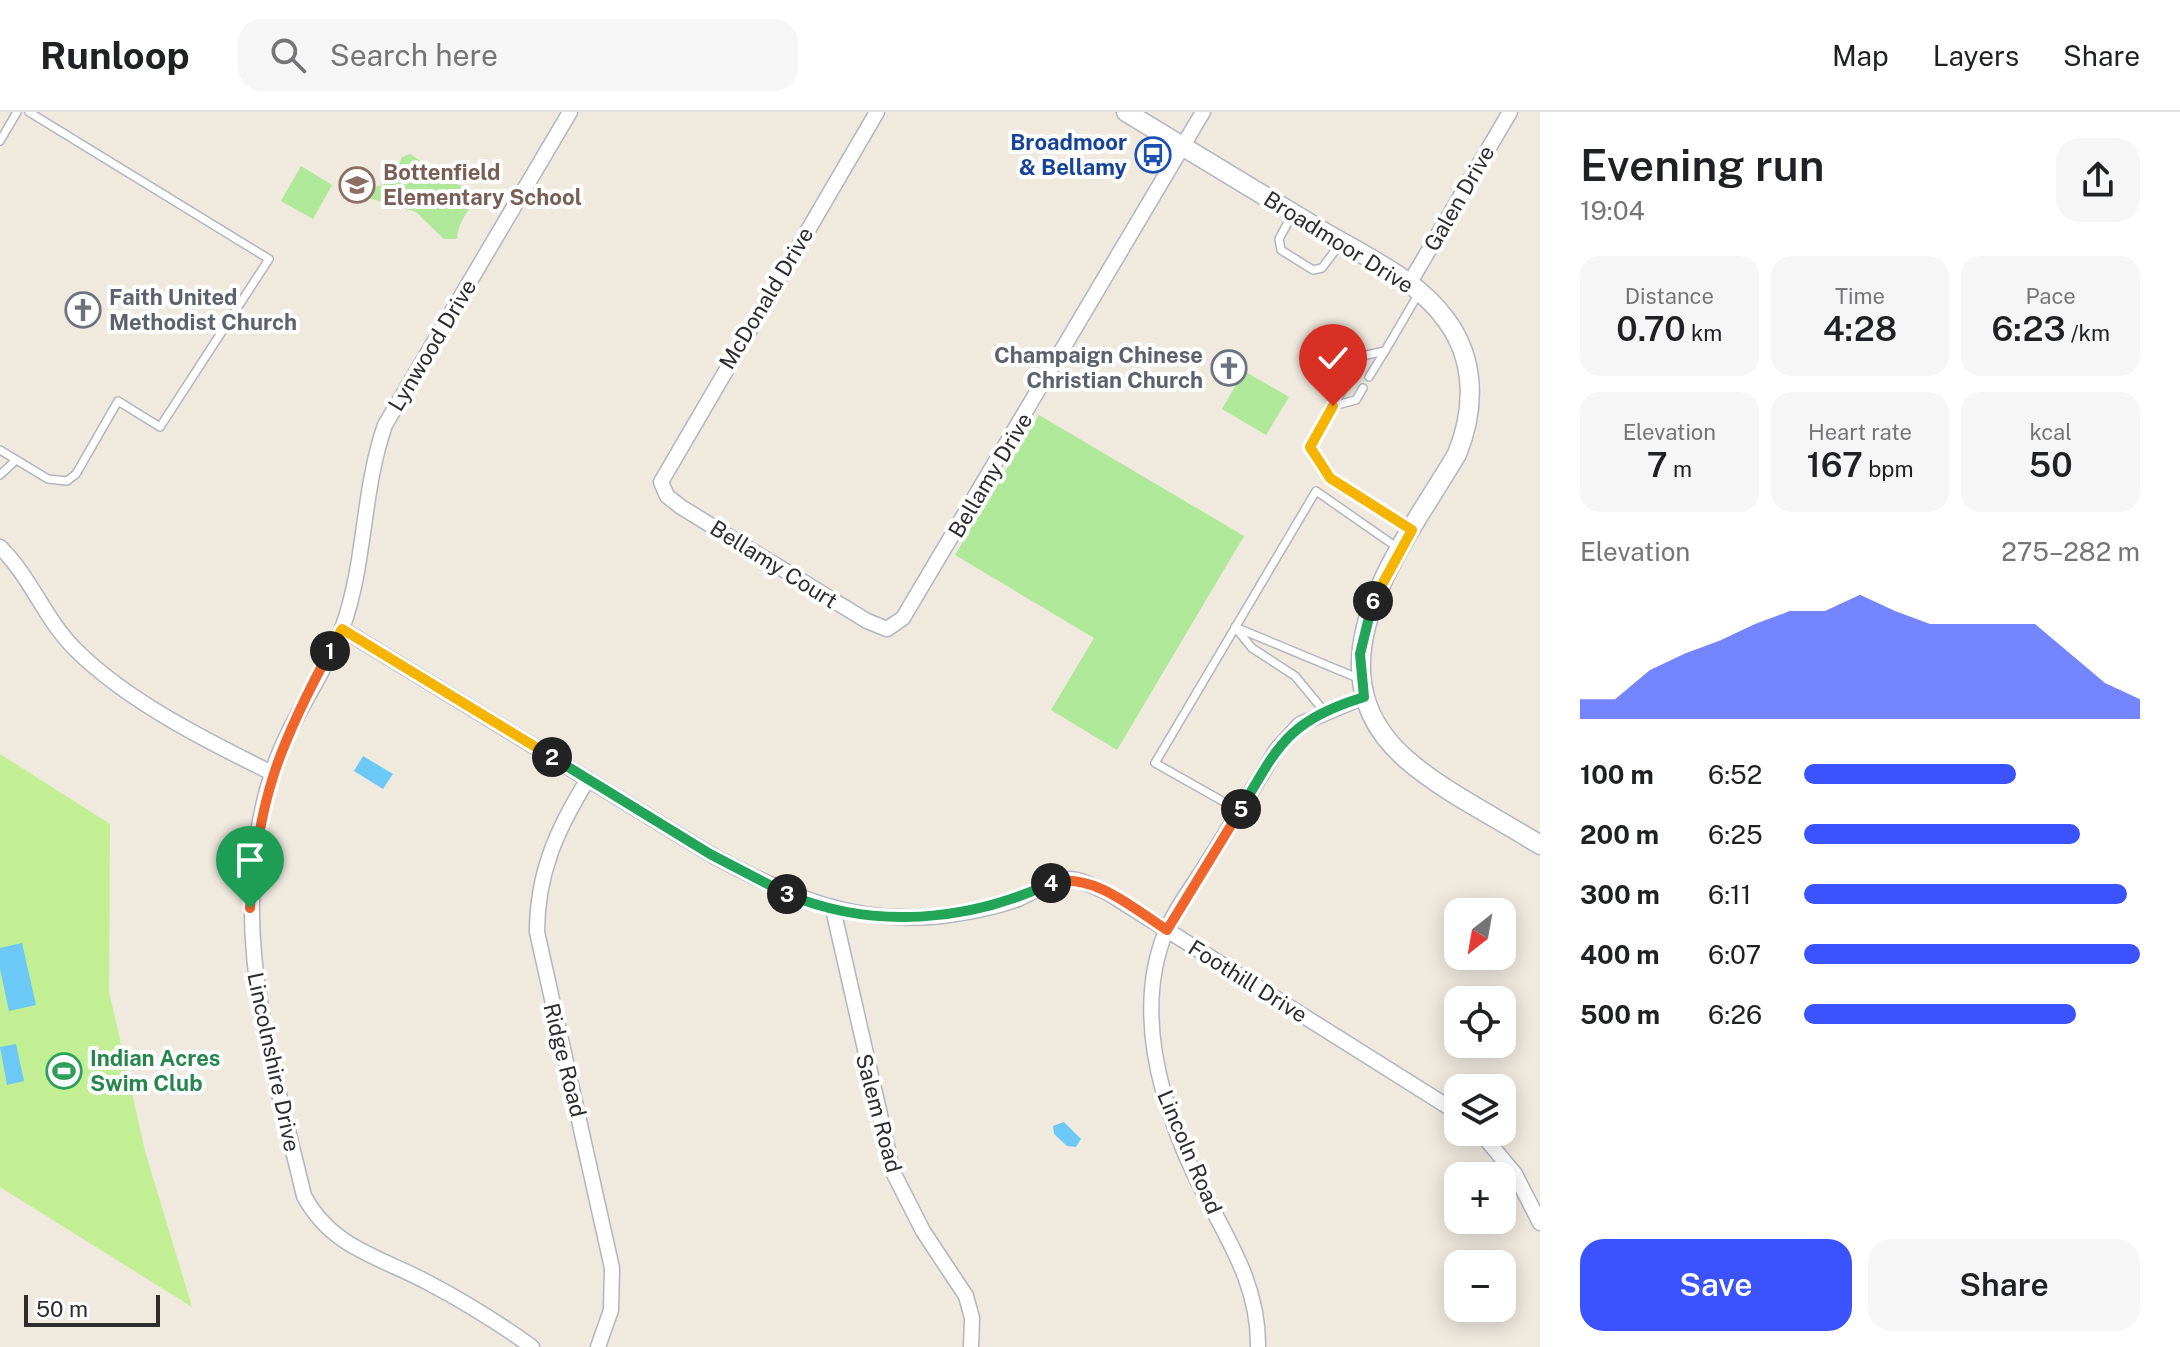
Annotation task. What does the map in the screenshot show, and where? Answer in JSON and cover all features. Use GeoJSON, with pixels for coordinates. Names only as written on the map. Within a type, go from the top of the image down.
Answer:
{"type":"FeatureCollection","features":[{"type":"Feature","properties":{"kind":"street","name":"Lynwood Drive"},"geometry":{"type":"LineString","coordinates":[[272,773],[304,700],[342,629],[361,555],[368,483],[385,425],[570,112]]}},
{"type":"Feature","properties":{"kind":"street","name":"McDonald Drive"},"geometry":{"type":"LineString","coordinates":[[662,487],[662,477],[877,112]]}},
{"type":"Feature","properties":{"kind":"street","name":"Broadmoor Drive"},"geometry":{"type":"LineString","coordinates":[[1126,112],[1414,288],[1440,312],[1456,335],[1468,370],[1471,392],[1468,427],[1457,454],[1370,609],[1360,654],[1362,688]]}},
{"type":"Feature","properties":{"kind":"street","name":"Bellamy Drive"},"geometry":{"type":"LineString","coordinates":[[893,627],[903,618],[1038,396],[1203,112]]}},
{"type":"Feature","properties":{"kind":"street","name":"Galen Drive"},"geometry":{"type":"LineString","coordinates":[[1414,288],[1510,112]]}},
{"type":"Feature","properties":{"kind":"street","name":"Bellamy Court"},"geometry":{"type":"LineString","coordinates":[[662,487],[681,507],[854,613],[880,628],[893,627]]}},
{"type":"Feature","properties":{"kind":"street"},"geometry":{"type":"LineString","coordinates":[[0,547],[24,576],[62,635],[94,666],[226,751],[272,773]]}},
{"type":"Feature","properties":{"kind":"street","name":"Foothill Drive"},"geometry":{"type":"LineString","coordinates":[[342,629],[772,888],[833,909],[900,917],[939,916],[1016,900],[1053,882],[1069,879],[1108,893],[1444,1101]]}},
{"type":"Feature","properties":{"kind":"street"},"geometry":{"type":"LineString","coordinates":[[1362,688],[1386,735],[1406,758],[1540,845]]}},
{"type":"Feature","properties":{"kind":"street","name":"Lincoln Road"},"geometry":{"type":"LineString","coordinates":[[1258,1347],[1256,1310],[1243,1267],[1196,1177],[1160,1078],[1154,1050],[1153,999],[1167,930],[1289,734],[1362,688]]}},
{"type":"Feature","properties":{"kind":"street","name":"Lincolnshire Drive"},"geometry":{"type":"LineString","coordinates":[[272,773],[254,863],[251,956],[261,1013],[304,1196],[315,1216],[339,1239],[426,1281],[532,1347]]}},
{"type":"Feature","properties":{"kind":"street","name":"Ridge Road"},"geometry":{"type":"LineString","coordinates":[[588,779],[551,845],[540,879],[537,932],[609,1245],[613,1288],[611,1310],[598,1347]]}},
{"type":"Feature","properties":{"kind":"street","name":"Salem Road"},"geometry":{"type":"LineString","coordinates":[[833,909],[890,1161],[923,1231],[966,1296],[972,1318],[971,1347]]}},
{"type":"Feature","properties":{"kind":"street"},"geometry":{"type":"LineString","coordinates":[[1492,1146],[1515,1174],[1540,1223]]}},
{"type":"Feature","properties":{"kind":"lane"},"geometry":{"type":"LineString","coordinates":[[0,141],[17,112]]}},
{"type":"Feature","properties":{"kind":"lane"},"geometry":{"type":"LineString","coordinates":[[0,450],[48,479],[67,481],[76,474],[118,401],[160,427],[269,259],[29,112]]}},
{"type":"Feature","properties":{"kind":"lane"},"geometry":{"type":"LineString","coordinates":[[1293,213],[1279,239],[1281,250],[1313,270],[1322,268],[1342,242]]}},
{"type":"Feature","properties":{"kind":"lane"},"geometry":{"type":"LineString","coordinates":[[1369,377],[1385,351],[1414,288]]}},
{"type":"Feature","properties":{"kind":"lane"},"geometry":{"type":"LineString","coordinates":[[1385,351],[1362,356],[1310,447],[1330,478],[1412,530]]}},
{"type":"Feature","properties":{"kind":"lane"},"geometry":{"type":"LineString","coordinates":[[1333,406],[1356,400],[1363,388]]}},
{"type":"Feature","properties":{"kind":"lane"},"geometry":{"type":"LineString","coordinates":[[0,475],[16,460]]}},
{"type":"Feature","properties":{"kind":"lane"},"geometry":{"type":"LineString","coordinates":[[1240,811],[1155,763],[1316,491],[1401,550]]}},
{"type":"Feature","properties":{"kind":"lane"},"geometry":{"type":"LineString","coordinates":[[1235,627],[1362,688]]}},
{"type":"Feature","properties":{"kind":"lane"},"geometry":{"type":"LineString","coordinates":[[1235,627],[1252,648],[1295,676],[1324,711]]}},
{"type":"Feature","properties":{"kind":"green space"},"geometry":{"type":"Polygon","coordinates":[[[410,154],[451,182],[477,192],[457,239],[444,239],[416,212],[362,196],[367,189],[383,185],[386,170],[398,167],[402,157],[410,154]]]}},
{"type":"Feature","properties":{"kind":"green space"},"geometry":{"type":"Polygon","coordinates":[[[301,166],[332,185],[313,219],[281,201],[301,166]]]}},
{"type":"Feature","properties":{"kind":"green space"},"geometry":{"type":"Polygon","coordinates":[[[1244,371],[1289,397],[1266,435],[1222,409],[1244,371]]]}},
{"type":"Feature","properties":{"kind":"green space"},"geometry":{"type":"Polygon","coordinates":[[[1039,415],[1244,536],[1117,750],[1051,710],[1094,638],[955,555],[1039,415]]]}},
{"type":"Feature","properties":{"kind":"green space","name":"Indian Acres Swim Club"},"geometry":{"type":"Polygon","coordinates":[[[0,754],[110,824],[109,991],[145,1151],[192,1307],[0,1187],[0,754]]]}},
{"type":"Feature","properties":{"kind":"water"},"geometry":{"type":"Polygon","coordinates":[[[363,756],[393,774],[383,789],[354,771],[363,756]]]}},
{"type":"Feature","properties":{"kind":"water"},"geometry":{"type":"Polygon","coordinates":[[[22,943],[36,1005],[9,1011],[0,969],[0,948],[22,943]]]}},
{"type":"Feature","properties":{"kind":"water"},"geometry":{"type":"Polygon","coordinates":[[[16,1044],[24,1081],[7,1085],[0,1047],[16,1044]]]}},
{"type":"Feature","properties":{"kind":"water"},"geometry":{"type":"Polygon","coordinates":[[[1064,1122],[1081,1139],[1076,1147],[1067,1146],[1054,1134],[1053,1126],[1064,1122]]]}},
{"type":"Feature","properties":{"kind":"place","name":"Broadmoor & Bellamy"},"geometry":{"type":"Point","coordinates":[1153,155]}},
{"type":"Feature","properties":{"kind":"place","name":"Bottenfield Elementary School"},"geometry":{"type":"Point","coordinates":[357,185]}},
{"type":"Feature","properties":{"kind":"place","name":"Faith United Methodist Church"},"geometry":{"type":"Point","coordinates":[83,310]}},
{"type":"Feature","properties":{"kind":"place","name":"Champaign Chinese Christian Church"},"geometry":{"type":"Point","coordinates":[1229,368]}},
{"type":"Feature","properties":{"kind":"place","name":"Indian Acres Swim Club"},"geometry":{"type":"Point","coordinates":[64,1071]}},
{"type":"Feature","properties":{"kind":"route"},"geometry":{"type":"LineString","coordinates":[[250,908],[254,863],[272,773],[284,740],[342,629],[710,854],[798,899],[866,914],[939,916],[1016,900],[1053,882],[1069,879],[1108,893],[1167,930],[1289,734],[1324,711],[1364,697],[1360,679],[1364,629],[1381,583],[1412,530],[1330,478],[1310,447],[1333,406]]}}]}
